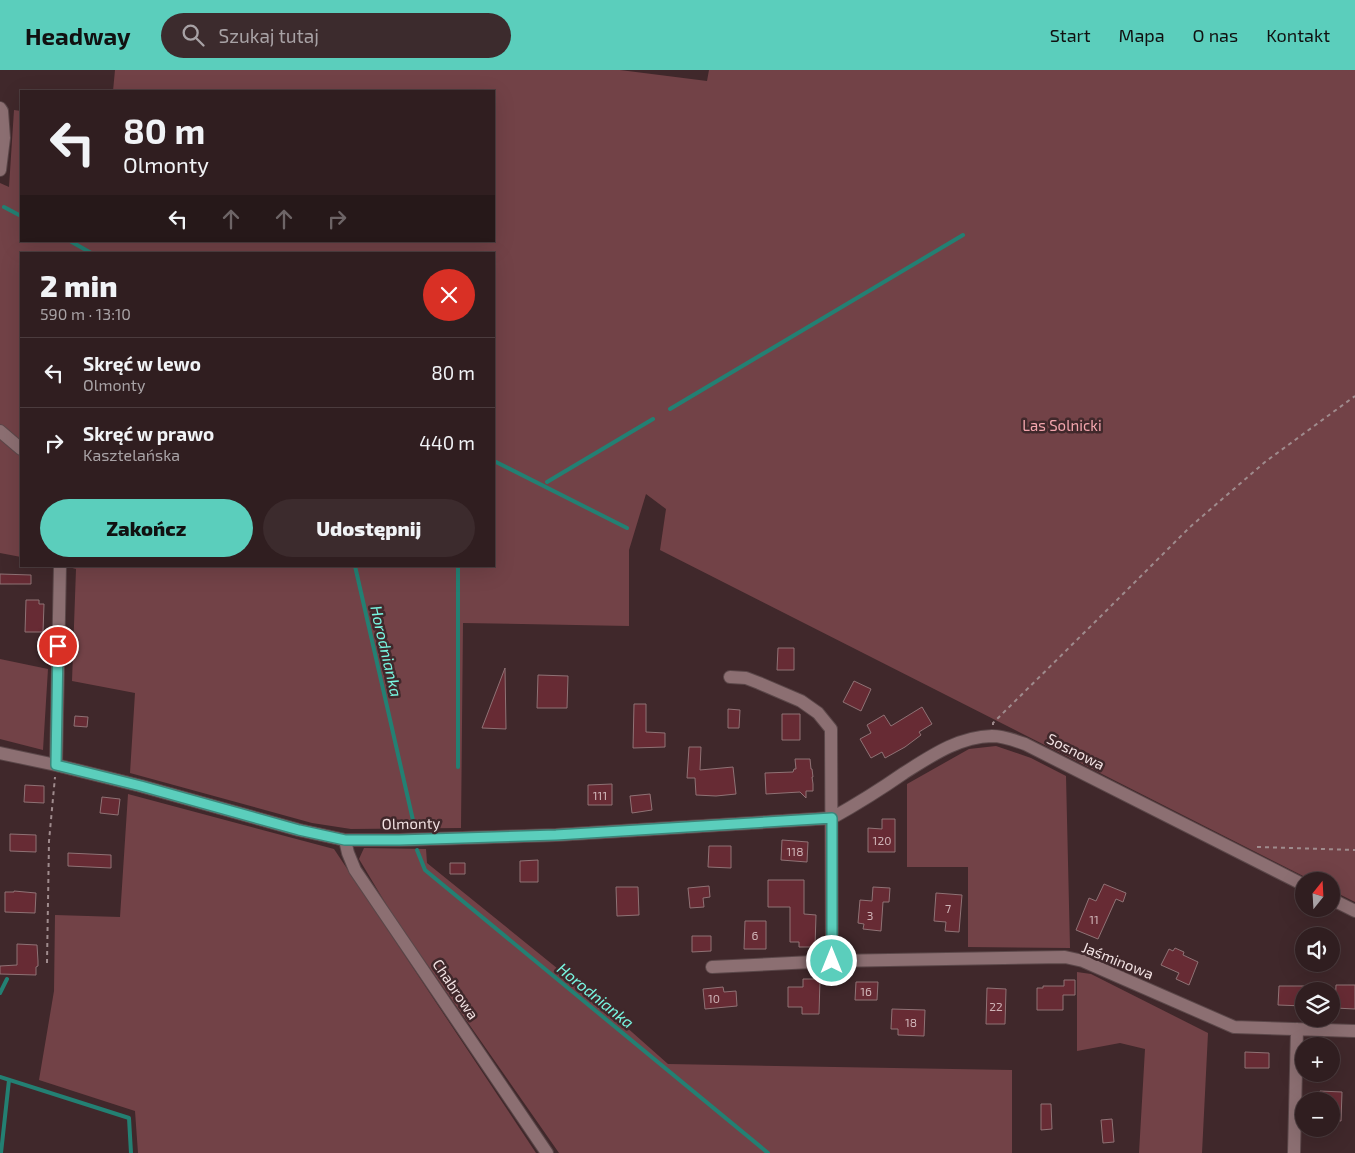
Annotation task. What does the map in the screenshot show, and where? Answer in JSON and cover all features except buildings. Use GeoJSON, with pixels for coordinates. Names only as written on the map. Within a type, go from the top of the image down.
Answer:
{"type":"FeatureCollection","features":[{"type":"Feature","properties":{"kind":"street"},"geometry":{"type":"LineString","coordinates":[[0,108],[2,111],[4,138],[0,170]]}},
{"type":"Feature","properties":{"kind":"street"},"geometry":{"type":"LineString","coordinates":[[0,431],[20,448]]}},
{"type":"Feature","properties":{"kind":"street"},"geometry":{"type":"LineString","coordinates":[[56,765],[60,567]]}},
{"type":"Feature","properties":{"kind":"street"},"geometry":{"type":"LineString","coordinates":[[730,677],[746,678],[801,701],[818,713],[831,729],[832,961]]}},
{"type":"Feature","properties":{"kind":"street","name":"Sosnowa"},"geometry":{"type":"LineString","coordinates":[[832,818],[938,752],[968,740],[993,736],[1025,744],[1295,880]]}},
{"type":"Feature","properties":{"kind":"street","name":"Olmonty"},"geometry":{"type":"LineString","coordinates":[[0,753],[141,786],[299,830],[345,840],[556,835],[832,818]]}},
{"type":"Feature","properties":{"kind":"street","name":"Chabrowa"},"geometry":{"type":"LineString","coordinates":[[345,840],[355,870],[548,1153]]}},
{"type":"Feature","properties":{"kind":"street"},"geometry":{"type":"LineString","coordinates":[[1340,904],[1355,911]]}},
{"type":"Feature","properties":{"kind":"street","name":"Jaśminowa"},"geometry":{"type":"LineString","coordinates":[[712,967],[832,961],[1065,957],[1083,960],[1234,1026],[1355,1031]]}},
{"type":"Feature","properties":{"kind":"street"},"geometry":{"type":"LineString","coordinates":[[1294,1153],[1297,1029]]}},
{"type":"Feature","properties":{"kind":"path"},"geometry":{"type":"LineString","coordinates":[[993,736],[993,723],[1190,527],[1265,462],[1355,396]]}},
{"type":"Feature","properties":{"kind":"path"},"geometry":{"type":"LineString","coordinates":[[47,963],[49,841],[56,765]]}},
{"type":"Feature","properties":{"kind":"path"},"geometry":{"type":"LineString","coordinates":[[1256,847],[1355,850]]}},
{"type":"Feature","properties":{"kind":"green space","name":"Las Solnicki"},"geometry":{"type":"Polygon","coordinates":[[[115,70],[620,70],[707,81],[709,70],[1355,70],[1355,902],[1340,894],[1340,872],[1295,872],[660,550],[666,509],[646,494],[629,550],[629,626],[463,623],[461,828],[351,829],[312,823],[130,773],[135,693],[72,681],[76,569],[69,567],[495,567],[495,252],[20,252],[20,557],[0,553],[0,183],[9,187],[14,110],[20,111],[20,242],[495,242],[495,90],[113,90],[115,70]]]}},
{"type":"Feature","properties":{"kind":"green space"},"geometry":{"type":"Polygon","coordinates":[[[0,659],[48,669],[43,750],[0,739],[0,659]]]}},
{"type":"Feature","properties":{"kind":"green space"},"geometry":{"type":"Polygon","coordinates":[[[996,746],[1031,758],[1066,776],[1070,948],[968,947],[968,867],[907,867],[907,784],[969,749],[996,746]]]}},
{"type":"Feature","properties":{"kind":"green space"},"geometry":{"type":"Polygon","coordinates":[[[128,794],[334,849],[536,1153],[138,1153],[135,1111],[39,1080],[54,991],[55,915],[120,917],[128,794]]]}},
{"type":"Feature","properties":{"kind":"green space"},"geometry":{"type":"Polygon","coordinates":[[[364,848],[426,849],[427,863],[589,994],[668,1064],[1012,1070],[1012,1153],[559,1153],[392,914],[359,859],[364,848]]]}},
{"type":"Feature","properties":{"kind":"green space"},"geometry":{"type":"Polygon","coordinates":[[[1077,972],[1091,974],[1208,1033],[1202,1153],[1139,1153],[1145,1049],[1120,1043],[1077,1051],[1077,972]]]}},
{"type":"Feature","properties":{"kind":"waterway","name":"Horodnianka"},"geometry":{"type":"LineString","coordinates":[[4,207],[20,215]]}},
{"type":"Feature","properties":{"kind":"waterway"},"geometry":{"type":"LineString","coordinates":[[670,409],[963,235]]}},
{"type":"Feature","properties":{"kind":"waterway","name":"Horodnianka"},"geometry":{"type":"LineString","coordinates":[[72,242],[89,252]]}},
{"type":"Feature","properties":{"kind":"waterway"},"geometry":{"type":"LineString","coordinates":[[547,482],[653,419]]}},
{"type":"Feature","properties":{"kind":"waterway"},"geometry":{"type":"LineString","coordinates":[[495,462],[627,528]]}},
{"type":"Feature","properties":{"kind":"waterway","name":"Horodnianka"},"geometry":{"type":"LineString","coordinates":[[355,567],[415,829]]}},
{"type":"Feature","properties":{"kind":"waterway"},"geometry":{"type":"LineString","coordinates":[[458,567],[458,767]]}},
{"type":"Feature","properties":{"kind":"waterway","name":"Horodnianka"},"geometry":{"type":"LineString","coordinates":[[417,850],[425,870],[768,1153]]}},
{"type":"Feature","properties":{"kind":"waterway"},"geometry":{"type":"LineString","coordinates":[[0,993],[7,979]]}},
{"type":"Feature","properties":{"kind":"waterway"},"geometry":{"type":"LineString","coordinates":[[0,1077],[129,1118],[131,1153]]}},
{"type":"Feature","properties":{"kind":"waterway"},"geometry":{"type":"LineString","coordinates":[[1,1153],[9,1080]]}},
{"type":"Feature","properties":{"kind":"route"},"geometry":{"type":"LineString","coordinates":[[58,646],[56,765],[141,786],[299,830],[345,840],[399,840],[556,835],[832,818],[832,961]]}}]}
